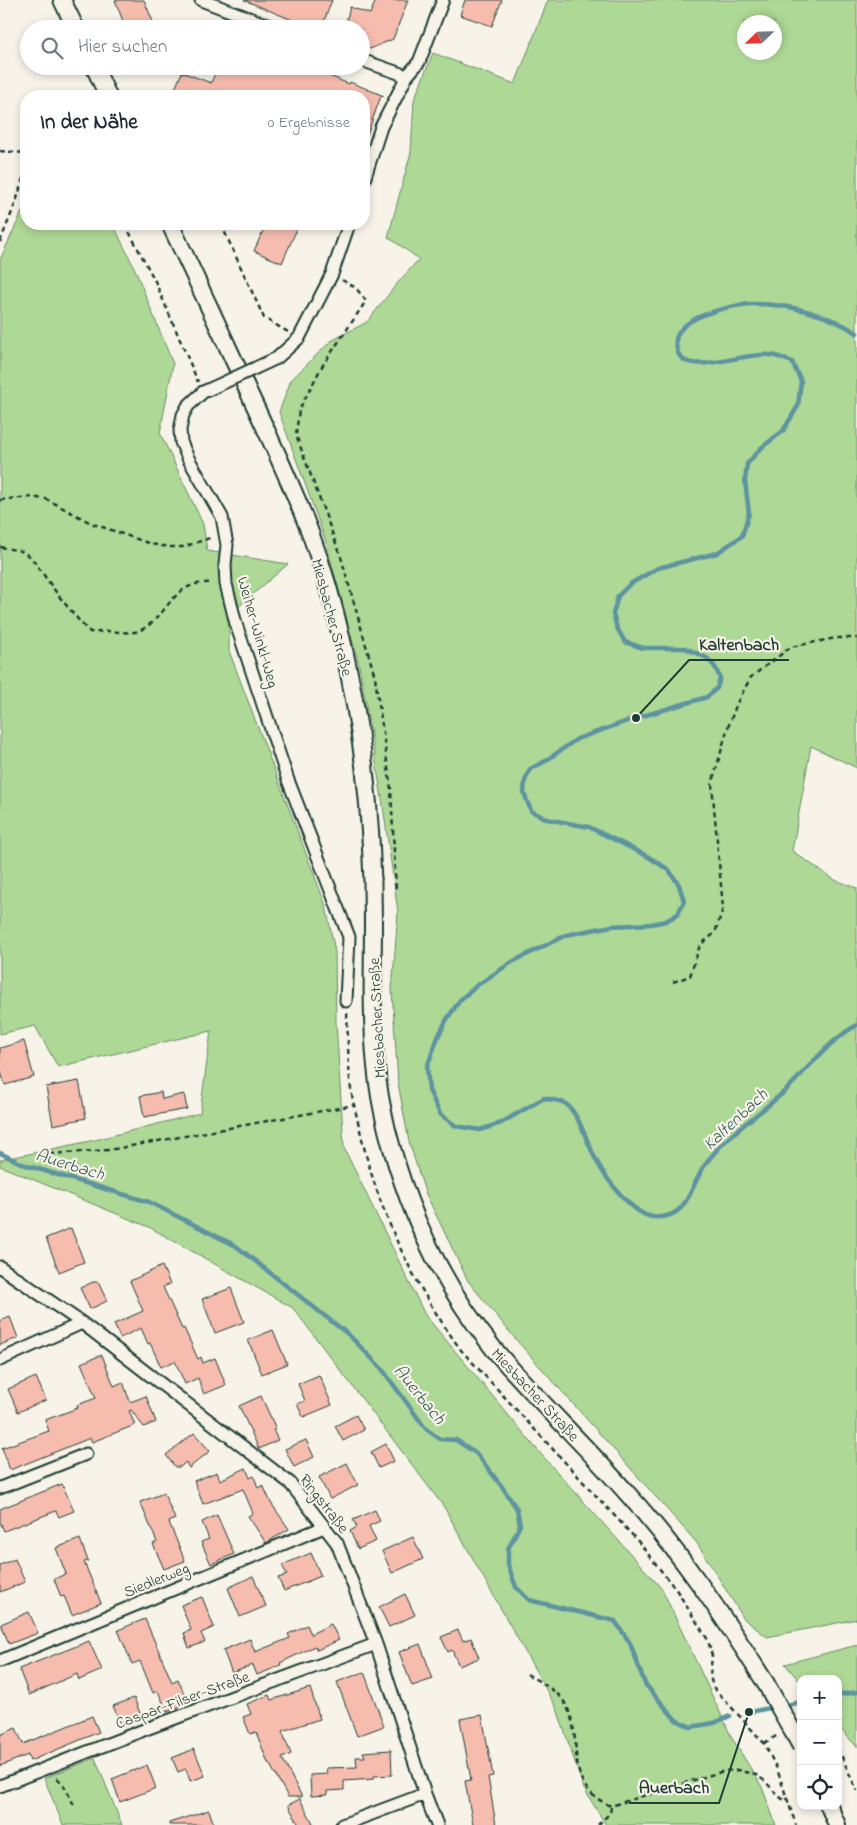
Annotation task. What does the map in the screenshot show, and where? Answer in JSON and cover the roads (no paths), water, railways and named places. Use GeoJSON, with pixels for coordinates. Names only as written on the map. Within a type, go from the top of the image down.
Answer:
{"type":"FeatureCollection","features":[{"type":"Feature","properties":{"kind":"main road"},"geometry":{"type":"LineString","coordinates":[[62,0],[72,20]]}},
{"type":"Feature","properties":{"kind":"main road"},"geometry":{"type":"LineString","coordinates":[[98,75],[105,90]]}},
{"type":"Feature","properties":{"kind":"main road","name":"Miesbacher Straße"},"geometry":{"type":"LineString","coordinates":[[173,230],[283,465],[312,537],[335,614],[353,691],[364,766],[371,841],[373,1019],[376,1070],[390,1145],[416,1216],[439,1266],[491,1346],[634,1501],[694,1576],[765,1682],[797,1739]]}},
{"type":"Feature","properties":{"kind":"main road"},"geometry":{"type":"LineString","coordinates":[[831,1810],[837,1825]]}},
{"type":"Feature","properties":{"kind":"street"},"geometry":{"type":"LineString","coordinates":[[201,0],[254,20]]}},
{"type":"Feature","properties":{"kind":"street"},"geometry":{"type":"LineString","coordinates":[[370,152],[380,127],[407,76],[419,62],[443,0]]}},
{"type":"Feature","properties":{"kind":"street"},"geometry":{"type":"LineString","coordinates":[[370,63],[407,76]]}},
{"type":"Feature","properties":{"kind":"street","name":"Weiher-Winkl-Weg"},"geometry":{"type":"LineString","coordinates":[[346,1001],[349,937],[288,780],[236,624],[226,584],[227,545],[222,517],[188,458],[181,442],[180,430],[183,415],[188,406],[207,391],[277,358],[300,338],[332,274],[347,230]]}},
{"type":"Feature","properties":{"kind":"street","name":"Ringstraße"},"geometry":{"type":"LineString","coordinates":[[0,1267],[82,1323],[290,1482],[338,1543],[376,1644],[424,1794],[437,1825]]}},
{"type":"Feature","properties":{"kind":"street"},"geometry":{"type":"LineString","coordinates":[[0,1360],[82,1323]]}},
{"type":"Feature","properties":{"kind":"street"},"geometry":{"type":"LineString","coordinates":[[0,1488],[86,1454]]}},
{"type":"Feature","properties":{"kind":"street","name":"Siedlerweg"},"geometry":{"type":"LineString","coordinates":[[0,1660],[324,1527]]}},
{"type":"Feature","properties":{"kind":"street","name":"Caspar-Filser-Straße"},"geometry":{"type":"LineString","coordinates":[[0,1786],[154,1726],[376,1644]]}},
{"type":"Feature","properties":{"kind":"street"},"geometry":{"type":"LineString","coordinates":[[342,1825],[424,1794]]}},
{"type":"Feature","properties":{"kind":"waterway","name":"Kaltenbach"},"geometry":{"type":"LineString","coordinates":[[857,333],[833,320],[806,311],[778,305],[751,304],[705,314],[684,326],[678,335],[676,344],[678,353],[680,357],[691,363],[773,355],[792,362],[801,381],[798,406],[783,431],[761,448],[747,464],[745,481],[749,513],[742,536],[717,553],[658,568],[630,584],[618,596],[613,614],[617,628],[625,642],[643,648],[685,648],[707,658],[715,667],[720,678],[717,688],[707,697],[636,718],[577,739],[544,762],[530,769],[525,781],[524,793],[531,811],[547,819],[589,827],[647,856],[669,870],[679,885],[684,901],[678,914],[666,921],[651,924],[612,926],[566,935],[512,962],[476,986],[460,1000],[438,1037],[427,1067],[429,1090],[440,1114],[456,1126],[480,1130],[501,1123],[544,1098],[566,1104],[575,1115],[596,1160],[620,1194],[637,1210],[646,1215],[665,1217],[681,1208],[713,1154],[742,1126],[785,1091],[828,1047],[857,1025]]}},
{"type":"Feature","properties":{"kind":"waterway","name":"Auerbach"},"geometry":{"type":"LineString","coordinates":[[0,1153],[25,1165],[149,1202],[236,1246],[349,1335],[382,1369],[426,1429],[440,1439],[456,1440],[476,1453],[517,1509],[520,1525],[508,1549],[508,1565],[516,1587],[529,1600],[615,1621],[630,1643],[645,1684],[676,1720],[691,1727],[714,1723],[730,1716]]}},
{"type":"Feature","properties":{"kind":"waterway","name":"Auerbach"},"geometry":{"type":"LineString","coordinates":[[842,1694],[857,1692]]}},
{"type":"Feature","properties":{"kind":"waterway","name":"Auerbach"},"geometry":{"type":"LineString","coordinates":[[782,1706],[797,1703]]}},
{"type":"Feature","properties":{"kind":"waterway","name":"Auerbach"},"geometry":{"type":"LineString","coordinates":[[749,1712],[775,1707]]}},
{"type":"Feature","properties":{"kind":"place","name":"Kaltenbach"},"geometry":{"type":"Point","coordinates":[636,718]}},
{"type":"Feature","properties":{"kind":"place","name":"Auerbach"},"geometry":{"type":"Point","coordinates":[749,1712]}}]}
